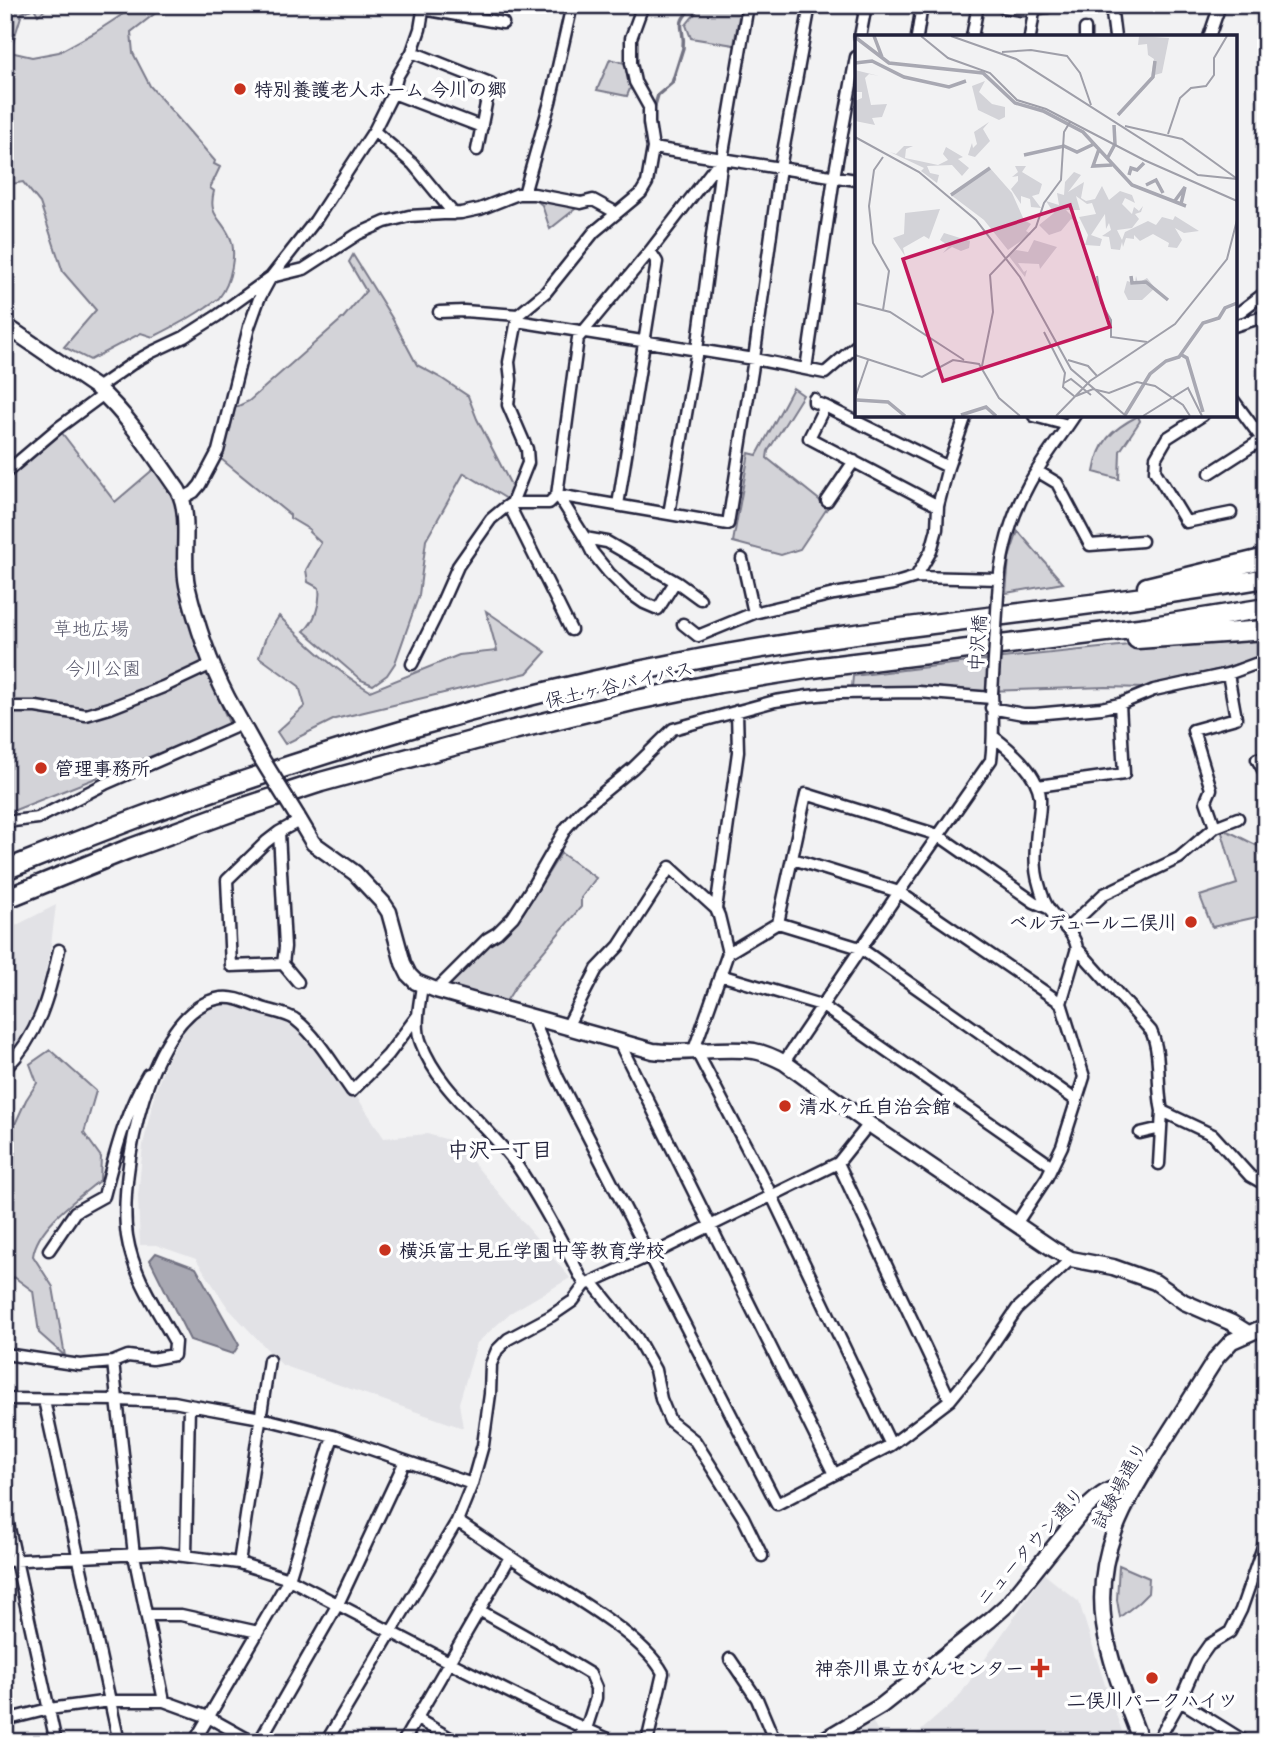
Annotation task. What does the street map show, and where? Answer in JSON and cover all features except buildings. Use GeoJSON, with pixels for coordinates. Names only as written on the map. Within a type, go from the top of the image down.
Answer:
{"type":"FeatureCollection","features":[{"type":"Feature","properties":{"kind":"highway"},"geometry":{"type":"LineString","coordinates":[[1065,607],[1266,558]]}},
{"type":"Feature","properties":{"kind":"highway","name":"保土ヶ谷バイパス"},"geometry":{"type":"LineString","coordinates":[[5,870],[166,807],[289,765],[522,697],[677,663],[813,640],[1150,597],[1266,578]]}},
{"type":"Feature","properties":{"kind":"highway","name":"保土ヶ谷バイパス"},"geometry":{"type":"LineString","coordinates":[[5,899],[126,850],[321,782],[632,701],[770,674],[863,660],[1051,639],[1266,608]]}},
{"type":"Feature","properties":{"kind":"highway"},"geometry":{"type":"LineString","coordinates":[[1051,639],[1133,639],[1266,630]]}},
{"type":"Feature","properties":{"kind":"street"},"geometry":{"type":"LineString","coordinates":[[524,194],[550,102],[572,5]]}},
{"type":"Feature","properties":{"kind":"street"},"geometry":{"type":"LineString","coordinates":[[412,664],[458,566],[491,519],[510,504],[528,463],[527,449],[509,405],[509,362],[518,318],[546,292],[594,232],[641,193],[647,183],[653,148],[649,107],[635,82],[631,63],[631,38],[643,5]]}},
{"type":"Feature","properties":{"kind":"street"},"geometry":{"type":"LineString","coordinates":[[669,514],[748,5]]}},
{"type":"Feature","properties":{"kind":"street"},"geometry":{"type":"LineString","coordinates":[[557,495],[728,524],[780,168],[810,5]]}},
{"type":"Feature","properties":{"kind":"street"},"geometry":{"type":"LineString","coordinates":[[860,35],[866,5]]}},
{"type":"Feature","properties":{"kind":"street"},"geometry":{"type":"LineString","coordinates":[[917,35],[922,5]]}},
{"type":"Feature","properties":{"kind":"street"},"geometry":{"type":"LineString","coordinates":[[972,35],[978,5]]}},
{"type":"Feature","properties":{"kind":"street"},"geometry":{"type":"LineString","coordinates":[[1003,5],[1022,8],[1039,6],[1031,35]]}},
{"type":"Feature","properties":{"kind":"street"},"geometry":{"type":"LineString","coordinates":[[1111,5],[1115,35]]}},
{"type":"Feature","properties":{"kind":"street"},"geometry":{"type":"LineString","coordinates":[[1210,35],[1220,5]]}},
{"type":"Feature","properties":{"kind":"street"},"geometry":{"type":"LineString","coordinates":[[183,498],[200,485],[218,451],[249,327],[259,299],[271,277],[315,221],[374,131],[393,93],[397,77],[412,52],[421,29],[424,7],[503,23]]}},
{"type":"Feature","properties":{"kind":"street"},"geometry":{"type":"LineString","coordinates":[[412,52],[490,83],[477,150]]}},
{"type":"Feature","properties":{"kind":"street"},"geometry":{"type":"LineString","coordinates":[[806,369],[834,177],[855,62]]}},
{"type":"Feature","properties":{"kind":"street"},"geometry":{"type":"LineString","coordinates":[[393,93],[482,127]]}},
{"type":"Feature","properties":{"kind":"street"},"geometry":{"type":"LineString","coordinates":[[374,131],[413,164],[454,214]]}},
{"type":"Feature","properties":{"kind":"street"},"geometry":{"type":"LineString","coordinates":[[653,148],[855,180]]}},
{"type":"Feature","properties":{"kind":"street"},"geometry":{"type":"LineString","coordinates":[[510,504],[549,503],[557,495],[578,338],[722,159]]}},
{"type":"Feature","properties":{"kind":"street"},"geometry":{"type":"LineString","coordinates":[[5,473],[136,361],[184,337],[271,277],[304,269],[358,234],[385,222],[409,216],[454,214],[480,209],[518,194],[534,194],[581,204],[593,200],[617,213]]}},
{"type":"Feature","properties":{"kind":"street"},"geometry":{"type":"LineString","coordinates":[[618,505],[657,262],[650,251]]}},
{"type":"Feature","properties":{"kind":"street"},"geometry":{"type":"LineString","coordinates":[[1236,312],[1266,292]]}},
{"type":"Feature","properties":{"kind":"street"},"geometry":{"type":"LineString","coordinates":[[439,312],[464,311],[518,318],[754,359],[806,369],[818,374],[825,373],[855,347]]}},
{"type":"Feature","properties":{"kind":"street"},"geometry":{"type":"LineString","coordinates":[[1236,325],[1266,316]]}},
{"type":"Feature","properties":{"kind":"street"},"geometry":{"type":"LineString","coordinates":[[5,325],[100,391],[118,409],[183,498],[186,581],[212,664],[258,753],[313,843],[355,873],[389,912],[409,975],[429,987],[653,1052],[753,1051],[783,1062],[869,1124],[1071,1259],[1114,1268],[1155,1282],[1184,1302],[1248,1333]]}},
{"type":"Feature","properties":{"kind":"street"},"geometry":{"type":"LineString","coordinates":[[814,399],[814,402],[948,467]]}},
{"type":"Feature","properties":{"kind":"street"},"geometry":{"type":"LineString","coordinates":[[1210,472],[1264,438],[1236,403]]}},
{"type":"Feature","properties":{"kind":"street"},"geometry":{"type":"LineString","coordinates":[[825,406],[809,438],[938,506]]}},
{"type":"Feature","properties":{"kind":"street"},"geometry":{"type":"LineString","coordinates":[[1034,416],[1068,425]]}},
{"type":"Feature","properties":{"kind":"street","name":"中沢橋"},"geometry":{"type":"LineString","coordinates":[[994,737],[992,700],[999,579],[1007,538],[1022,499],[1037,471],[1074,416]]}},
{"type":"Feature","properties":{"kind":"street"},"geometry":{"type":"LineString","coordinates":[[1201,416],[1167,438],[1156,457],[1155,471],[1186,522],[1231,513]]}},
{"type":"Feature","properties":{"kind":"street"},"geometry":{"type":"LineString","coordinates":[[916,577],[931,551],[948,467],[967,417]]}},
{"type":"Feature","properties":{"kind":"street"},"geometry":{"type":"LineString","coordinates":[[827,501],[854,461]]}},
{"type":"Feature","properties":{"kind":"street"},"geometry":{"type":"LineString","coordinates":[[1037,471],[1057,483],[1090,545],[1142,541]]}},
{"type":"Feature","properties":{"kind":"street"},"geometry":{"type":"LineString","coordinates":[[557,495],[592,552],[627,591],[644,603],[662,609],[675,582]]}},
{"type":"Feature","properties":{"kind":"street"},"geometry":{"type":"LineString","coordinates":[[510,504],[571,630]]}},
{"type":"Feature","properties":{"kind":"street"},"geometry":{"type":"LineString","coordinates":[[585,538],[607,542],[700,599]]}},
{"type":"Feature","properties":{"kind":"street"},"geometry":{"type":"LineString","coordinates":[[742,559],[754,613]]}},
{"type":"Feature","properties":{"kind":"street"},"geometry":{"type":"LineString","coordinates":[[683,624],[698,636],[754,613],[916,577],[999,579]]}},
{"type":"Feature","properties":{"kind":"street"},"geometry":{"type":"LineString","coordinates":[[49,1250],[75,1212],[104,1196],[130,1106],[163,1049],[193,1010],[221,998],[237,999],[293,1017],[306,1028],[352,1091],[388,1055],[418,1015],[429,987],[497,933],[513,916],[566,828],[582,810],[633,768],[673,729],[775,701],[839,693],[918,692],[992,700],[1023,714],[1101,708],[1120,704],[1154,690],[1228,674],[1266,660]]}},
{"type":"Feature","properties":{"kind":"street"},"geometry":{"type":"LineString","coordinates":[[5,707],[36,707],[86,715],[153,691],[212,664]]}},
{"type":"Feature","properties":{"kind":"street"},"geometry":{"type":"LineString","coordinates":[[1215,827],[1206,801],[1211,789],[1193,730],[1236,718],[1228,674]]}},
{"type":"Feature","properties":{"kind":"street"},"geometry":{"type":"LineString","coordinates":[[1038,786],[1124,774],[1120,704]]}},
{"type":"Feature","properties":{"kind":"street"},"geometry":{"type":"LineString","coordinates":[[716,909],[738,752],[737,711]]}},
{"type":"Feature","properties":{"kind":"street"},"geometry":{"type":"LineString","coordinates":[[5,822],[38,818],[105,784],[242,724]]}},
{"type":"Feature","properties":{"kind":"street"},"geometry":{"type":"LineString","coordinates":[[994,737],[1023,764],[1038,786],[1040,796],[1035,859],[1037,880],[1048,908],[1076,940],[1077,948],[1061,1003],[1084,1077],[1062,1146],[1047,1177],[1016,1224]]}},
{"type":"Feature","properties":{"kind":"street"},"geometry":{"type":"LineString","coordinates":[[783,1062],[991,760],[994,737]]}},
{"type":"Feature","properties":{"kind":"street"},"geometry":{"type":"LineString","coordinates":[[1257,760],[1266,775]]}},
{"type":"Feature","properties":{"kind":"street"},"geometry":{"type":"LineString","coordinates":[[728,953],[778,923],[806,794],[938,835],[1034,902],[1048,908]]}},
{"type":"Feature","properties":{"kind":"street"},"geometry":{"type":"LineString","coordinates":[[1067,929],[1104,894],[1179,858],[1215,827],[1238,818]]}},
{"type":"Feature","properties":{"kind":"street"},"geometry":{"type":"LineString","coordinates":[[284,964],[231,966],[227,880],[266,842],[298,819]]}},
{"type":"Feature","properties":{"kind":"street"},"geometry":{"type":"LineString","coordinates":[[279,832],[284,964],[298,982]]}},
{"type":"Feature","properties":{"kind":"street"},"geometry":{"type":"LineString","coordinates":[[793,859],[898,892],[1061,1003]]}},
{"type":"Feature","properties":{"kind":"street"},"geometry":{"type":"LineString","coordinates":[[567,1027],[597,969],[619,946],[670,867],[716,909],[728,953],[695,1047],[772,1196],[891,1445]]}},
{"type":"Feature","properties":{"kind":"street"},"geometry":{"type":"LineString","coordinates":[[778,923],[860,948],[1077,1101]]}},
{"type":"Feature","properties":{"kind":"street"},"geometry":{"type":"LineString","coordinates":[[1077,948],[1151,1031],[1156,1042],[1158,1096],[1162,1111],[1159,1164]]}},
{"type":"Feature","properties":{"kind":"street"},"geometry":{"type":"LineString","coordinates":[[5,1069],[26,1045],[46,1003],[59,950]]}},
{"type":"Feature","properties":{"kind":"street"},"geometry":{"type":"LineString","coordinates":[[720,975],[821,1005],[1052,1166]]}},
{"type":"Feature","properties":{"kind":"street"},"geometry":{"type":"LineString","coordinates":[[418,1015],[421,1042],[436,1072],[516,1164],[589,1283],[637,1338],[655,1370],[661,1399],[670,1422],[695,1441],[743,1517],[762,1556]]}},
{"type":"Feature","properties":{"kind":"street"},"geometry":{"type":"LineString","coordinates":[[532,1017],[558,1077],[777,1504],[891,1445],[950,1400],[980,1363],[1017,1309],[1071,1259]]}},
{"type":"Feature","properties":{"kind":"street"},"geometry":{"type":"LineString","coordinates":[[619,1042],[834,1474]]}},
{"type":"Feature","properties":{"kind":"street"},"geometry":{"type":"LineString","coordinates":[[5,1354],[80,1365],[113,1362],[128,1356],[152,1359],[174,1354],[175,1342],[137,1273],[127,1237],[124,1202],[139,1110],[163,1049]]}},
{"type":"Feature","properties":{"kind":"street"},"geometry":{"type":"LineString","coordinates":[[1162,1111],[1213,1135],[1250,1176],[1263,1183],[1266,1170]]}},
{"type":"Feature","properties":{"kind":"street"},"geometry":{"type":"LineString","coordinates":[[326,1742],[457,1521],[472,1484],[483,1445],[491,1364],[497,1350],[508,1339],[573,1301],[589,1283],[838,1163],[869,1124]]}},
{"type":"Feature","properties":{"kind":"street"},"geometry":{"type":"LineString","coordinates":[[1140,1133],[1161,1128]]}},
{"type":"Feature","properties":{"kind":"street"},"geometry":{"type":"LineString","coordinates":[[838,1163],[950,1400]]}},
{"type":"Feature","properties":{"kind":"street","name":"試験場通り"},"geometry":{"type":"LineString","coordinates":[[1141,1742],[1111,1657],[1104,1625],[1102,1601],[1108,1546],[1136,1485],[1217,1357],[1232,1341],[1266,1326]]}},
{"type":"Feature","properties":{"kind":"street"},"geometry":{"type":"LineString","coordinates":[[239,1563],[269,1360]]}},
{"type":"Feature","properties":{"kind":"street"},"geometry":{"type":"LineString","coordinates":[[113,1362],[134,1555],[164,1701]]}},
{"type":"Feature","properties":{"kind":"street"},"geometry":{"type":"LineString","coordinates":[[5,1399],[174,1402],[261,1418],[333,1436],[472,1484]]}},
{"type":"Feature","properties":{"kind":"street"},"geometry":{"type":"LineString","coordinates":[[44,1401],[119,1742]]}},
{"type":"Feature","properties":{"kind":"street"},"geometry":{"type":"LineString","coordinates":[[186,1556],[189,1405]]}},
{"type":"Feature","properties":{"kind":"street"},"geometry":{"type":"LineString","coordinates":[[194,1742],[289,1578],[333,1436]]}},
{"type":"Feature","properties":{"kind":"street"},"geometry":{"type":"LineString","coordinates":[[259,1742],[338,1604],[405,1461]]}},
{"type":"Feature","properties":{"kind":"street","name":"ニュータウン通り"},"geometry":{"type":"LineString","coordinates":[[820,1742],[881,1706],[990,1620],[1008,1604],[1094,1500],[1116,1487],[1136,1485]]}},
{"type":"Feature","properties":{"kind":"street"},"geometry":{"type":"LineString","coordinates":[[5,1510],[56,1742]]}},
{"type":"Feature","properties":{"kind":"street"},"geometry":{"type":"LineString","coordinates":[[457,1521],[607,1620],[657,1663],[663,1674],[647,1742]]}},
{"type":"Feature","properties":{"kind":"street"},"geometry":{"type":"LineString","coordinates":[[1157,1742],[1180,1701],[1197,1662],[1209,1645],[1230,1632],[1241,1610],[1266,1538]]}},
{"type":"Feature","properties":{"kind":"street"},"geometry":{"type":"LineString","coordinates":[[5,1561],[160,1553],[239,1563],[289,1578],[390,1633],[615,1742]]}},
{"type":"Feature","properties":{"kind":"street"},"geometry":{"type":"LineString","coordinates":[[403,1742],[510,1557]]}},
{"type":"Feature","properties":{"kind":"street"},"geometry":{"type":"LineString","coordinates":[[480,1610],[590,1674],[596,1688],[596,1698],[586,1729],[572,1742]]}},
{"type":"Feature","properties":{"kind":"street"},"geometry":{"type":"LineString","coordinates":[[147,1615],[181,1615],[258,1632]]}},
{"type":"Feature","properties":{"kind":"street"},"geometry":{"type":"LineString","coordinates":[[730,1659],[757,1699],[775,1742]]}},
{"type":"Feature","properties":{"kind":"street"},"geometry":{"type":"LineString","coordinates":[[5,1720],[49,1709],[110,1702],[164,1701],[208,1717],[253,1742]]}},
{"type":"Feature","properties":{"kind":"street"},"geometry":{"type":"LineString","coordinates":[[1180,1701],[1246,1742]]}},
{"type":"Feature","properties":{"kind":"street"},"geometry":{"type":"LineString","coordinates":[[416,1718],[457,1742]]}},
{"type":"Feature","properties":{"kind":"shaded area"},"geometry":{"type":"Polygon","coordinates":[[[56,905],[50,952],[35,1016],[26,1036],[5,1068],[5,931],[56,905]]]}},
{"type":"Feature","properties":{"kind":"shaded area"},"geometry":{"type":"Polygon","coordinates":[[[235,1002],[290,1024],[311,1041],[350,1098],[355,1094],[384,1138],[427,1134],[456,1142],[570,1278],[510,1313],[477,1343],[459,1403],[463,1428],[282,1365],[228,1308],[196,1259],[156,1245],[140,1245],[138,1196],[143,1145],[155,1092],[167,1060],[188,1022],[210,1005],[235,1002]]]}},
{"type":"Feature","properties":{"kind":"shaded area"},"geometry":{"type":"Polygon","coordinates":[[[156,1253],[196,1268],[239,1345],[233,1354],[190,1340],[150,1260],[156,1253]]]}},
{"type":"Feature","properties":{"kind":"shaded area","name":"神奈川県立がんセンター"},"geometry":{"type":"Polygon","coordinates":[[[1044,1574],[1079,1602],[1126,1742],[908,1742],[958,1698],[1044,1574]]]}},
{"type":"Feature","properties":{"kind":"shaded area","name":"神奈川県立がんセンター"},"geometry":{"type":"Polygon","coordinates":[[[871,1719],[882,1738],[896,1742],[833,1742],[871,1719]]]}},
{"type":"Feature","properties":{"kind":"green space"},"geometry":{"type":"Polygon","coordinates":[[[5,5],[51,5],[38,15],[34,8],[22,13],[10,52],[32,57],[59,52],[137,5],[166,5],[131,32],[133,53],[150,86],[215,161],[214,164],[220,167],[210,188],[214,191],[212,205],[232,242],[233,258],[227,284],[219,298],[153,337],[141,333],[90,360],[64,347],[96,310],[63,272],[40,203],[23,182],[5,185],[5,5]]]}},
{"type":"Feature","properties":{"kind":"green space"},"geometry":{"type":"Polygon","coordinates":[[[702,5],[741,5],[734,45],[691,38],[686,25],[702,5]]]}},
{"type":"Feature","properties":{"kind":"green space"},"geometry":{"type":"Polygon","coordinates":[[[610,59],[628,64],[632,84],[627,96],[597,90],[610,59]]]}},
{"type":"Feature","properties":{"kind":"green space"},"geometry":{"type":"Polygon","coordinates":[[[536,200],[579,206],[550,229],[542,205],[536,200]]]}},
{"type":"Feature","properties":{"kind":"green space"},"geometry":{"type":"Polygon","coordinates":[[[353,255],[417,365],[468,396],[513,489],[511,498],[507,499],[464,473],[426,540],[419,595],[395,663],[387,675],[373,685],[361,680],[304,631],[314,617],[319,593],[319,588],[308,582],[306,570],[321,543],[310,530],[290,518],[290,515],[220,456],[230,410],[249,401],[343,318],[366,291],[349,262],[353,255]]]}},
{"type":"Feature","properties":{"kind":"green space"},"geometry":{"type":"Polygon","coordinates":[[[793,388],[803,395],[768,451],[767,458],[828,507],[800,549],[781,555],[733,542],[749,453],[757,455],[793,388]]]}},
{"type":"Feature","properties":{"kind":"green space"},"geometry":{"type":"Polygon","coordinates":[[[1138,416],[1140,421],[1120,451],[1119,479],[1094,472],[1099,453],[1108,438],[1120,426],[1138,416]]]}},
{"type":"Feature","properties":{"kind":"green space","name":"今川公園"},"geometry":{"type":"Polygon","coordinates":[[[62,433],[115,502],[156,467],[174,495],[179,514],[177,560],[182,596],[205,667],[230,725],[5,814],[5,482],[62,433]]]}},
{"type":"Feature","properties":{"kind":"green space"},"geometry":{"type":"Polygon","coordinates":[[[1018,531],[1063,583],[1006,593],[1009,558],[1018,531]]]}},
{"type":"Feature","properties":{"kind":"green space"},"geometry":{"type":"Polygon","coordinates":[[[486,611],[546,652],[527,673],[335,719],[285,744],[277,732],[305,706],[299,686],[259,657],[266,637],[279,616],[345,675],[370,691],[459,655],[497,651],[486,611]]]}},
{"type":"Feature","properties":{"kind":"green space"},"geometry":{"type":"Polygon","coordinates":[[[1266,638],[1266,655],[1145,688],[986,691],[852,687],[853,676],[1002,658],[1158,642],[1266,638]]]}},
{"type":"Feature","properties":{"kind":"green space"},"geometry":{"type":"Polygon","coordinates":[[[1221,829],[1266,849],[1266,915],[1212,927],[1200,896],[1237,884],[1221,829]]]}},
{"type":"Feature","properties":{"kind":"green space"},"geometry":{"type":"Polygon","coordinates":[[[561,853],[596,878],[581,898],[581,907],[521,978],[505,1003],[448,986],[522,915],[561,853]]]}},
{"type":"Feature","properties":{"kind":"green space"},"geometry":{"type":"Polygon","coordinates":[[[50,1050],[96,1091],[84,1133],[101,1157],[100,1180],[50,1224],[36,1245],[33,1256],[53,1287],[65,1356],[39,1333],[33,1291],[14,1277],[5,1283],[5,1146],[26,1100],[37,1083],[30,1064],[50,1050]]]}},
{"type":"Feature","properties":{"kind":"green space"},"geometry":{"type":"Polygon","coordinates":[[[1119,1565],[1149,1578],[1148,1593],[1120,1617],[1117,1600],[1119,1565]]]}},
{"type":"Feature","properties":{"kind":"waterway"},"geometry":{"type":"LineString","coordinates":[[653,112],[658,95],[672,83],[683,48],[683,18],[694,5]]}},
{"type":"Feature","properties":{"kind":"place","name":"特別養護老人ホーム 今川の郷"},"geometry":{"type":"Point","coordinates":[240,89]}},
{"type":"Feature","properties":{"kind":"place","name":"管理事務所"},"geometry":{"type":"Point","coordinates":[41,768]}},
{"type":"Feature","properties":{"kind":"place","name":"ベルデュール二俣川"},"geometry":{"type":"Point","coordinates":[1191,922]}},
{"type":"Feature","properties":{"kind":"place","name":"清水ヶ丘自治会館"},"geometry":{"type":"Point","coordinates":[785,1106]}},
{"type":"Feature","properties":{"kind":"place","name":"横浜富士見丘学園中等教育学校"},"geometry":{"type":"Point","coordinates":[385,1250]}},
{"type":"Feature","properties":{"kind":"place","name":"神奈川県立がんセンター"},"geometry":{"type":"Point","coordinates":[1040,1668]}},
{"type":"Feature","properties":{"kind":"place","name":"二俣川パークハイツ"},"geometry":{"type":"Point","coordinates":[1152,1678]}},
{"type":"Feature","properties":{"kind":"district","name":"中沢一丁目"},"geometry":{"type":"Point","coordinates":[500,1150]}},
{"type":"Feature","properties":{"kind":"park label","name":"草地広場"},"geometry":{"type":"Point","coordinates":[91,628]}}]}
